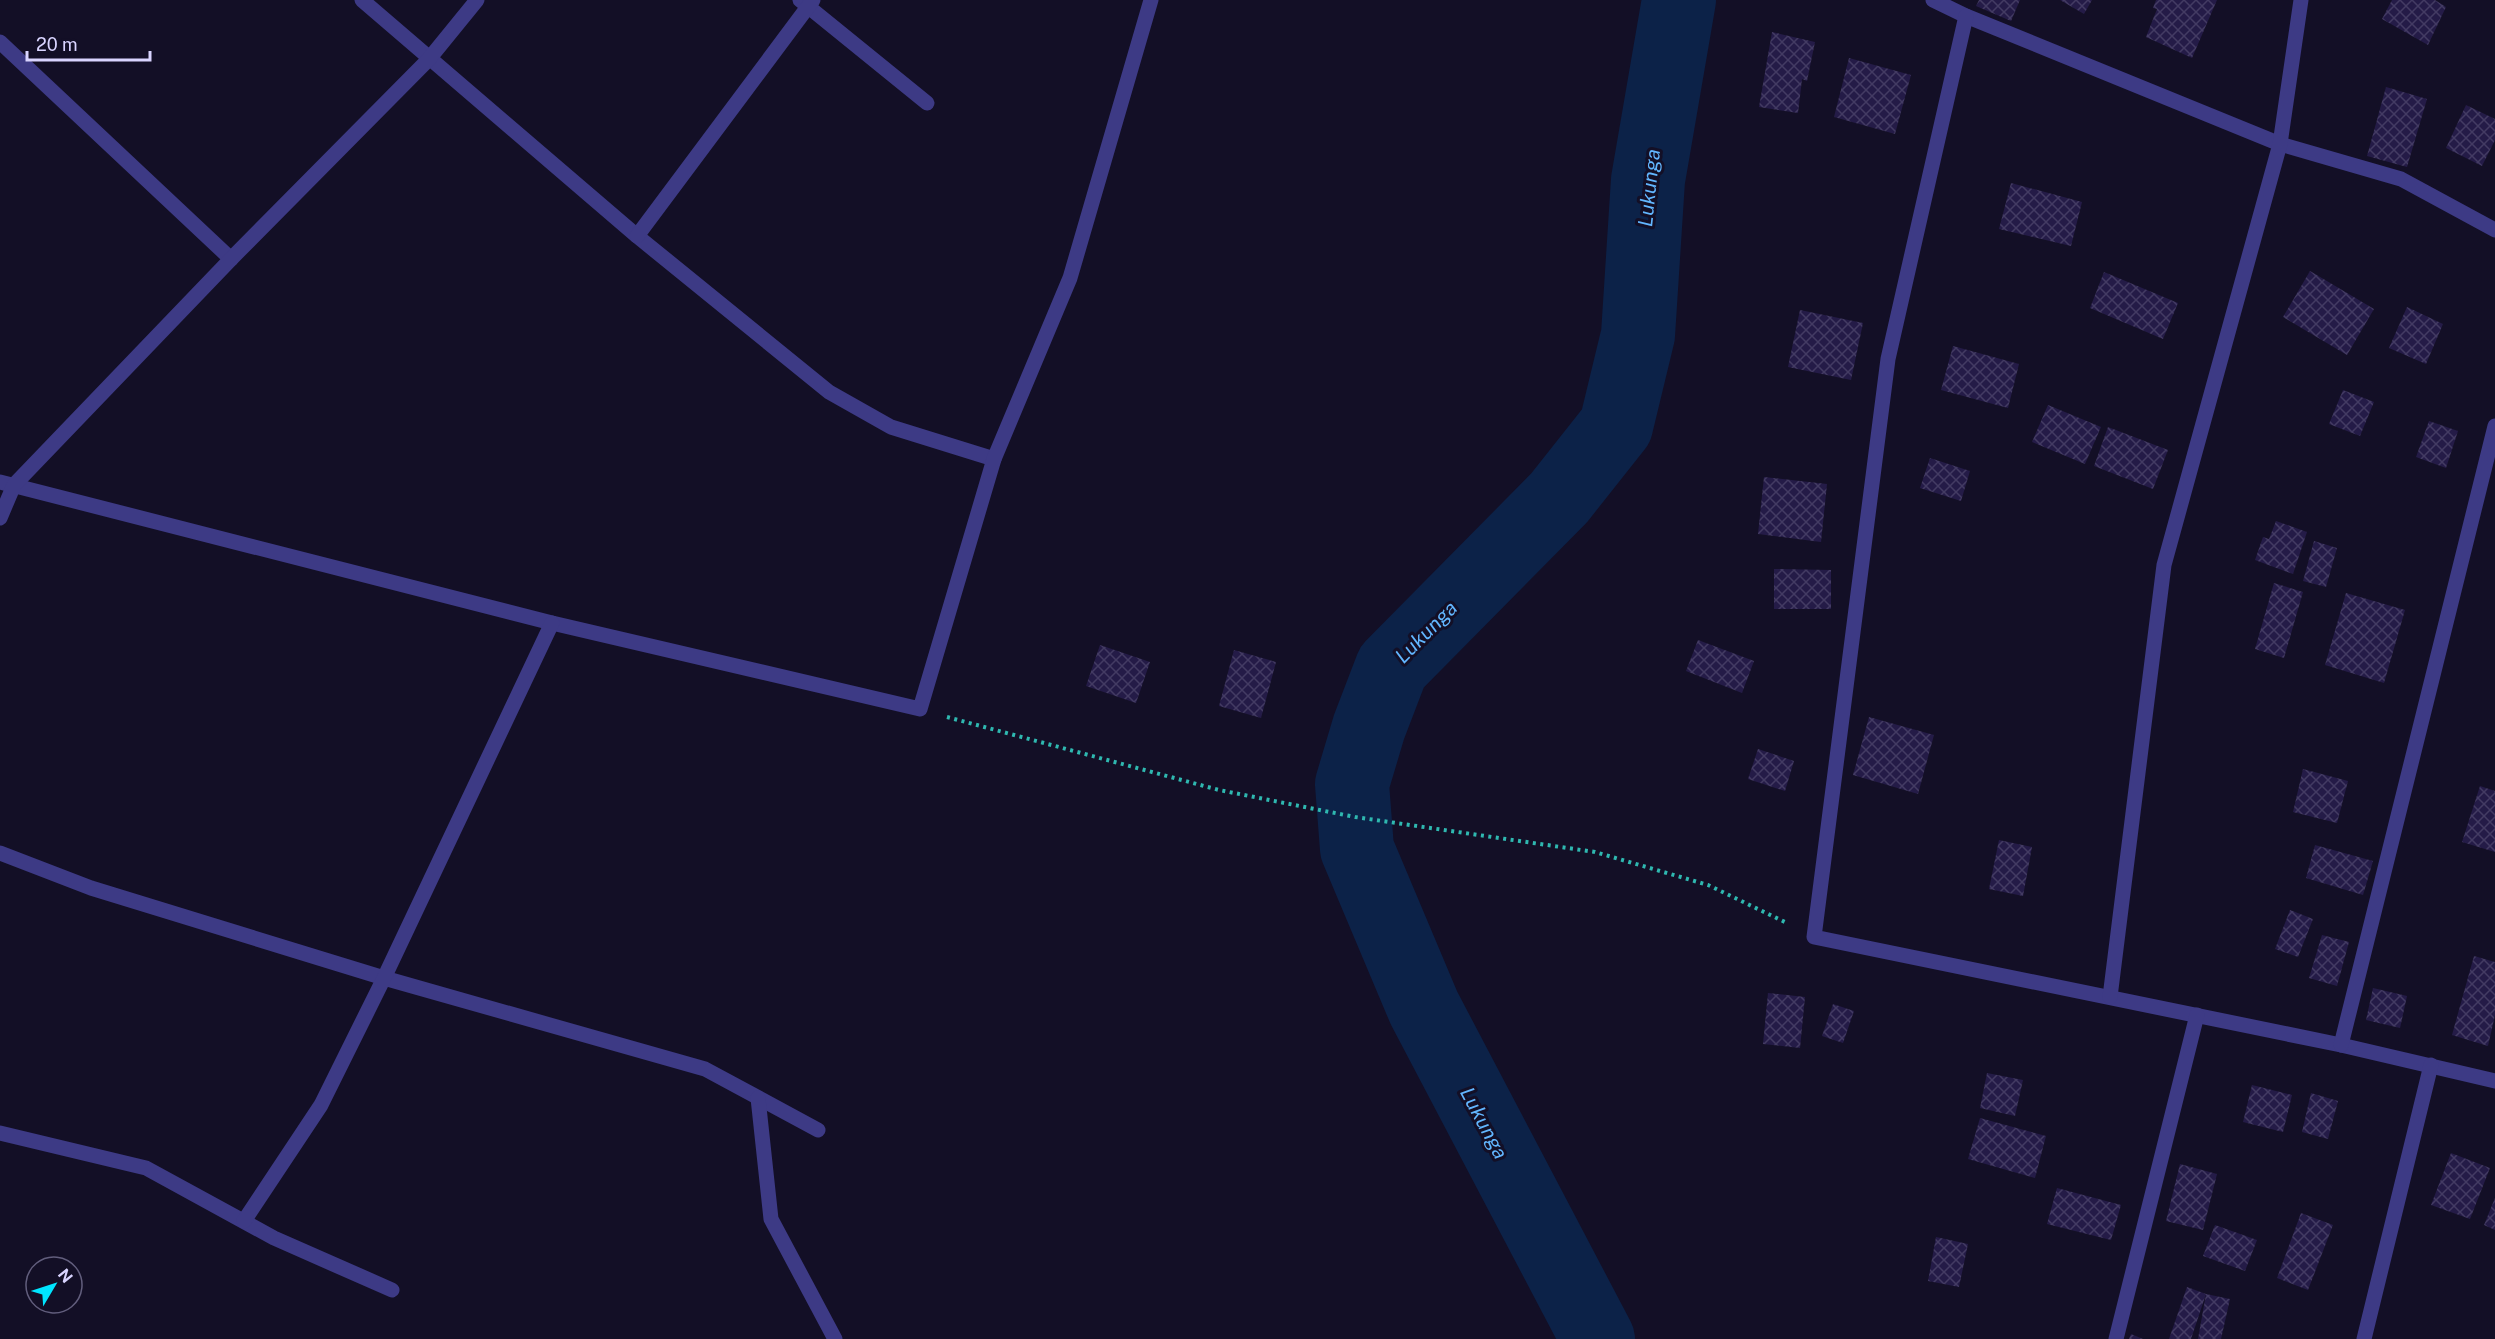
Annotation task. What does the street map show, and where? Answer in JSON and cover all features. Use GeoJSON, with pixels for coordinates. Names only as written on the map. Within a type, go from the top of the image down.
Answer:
{"type":"FeatureCollection","features":[{"type":"Feature","properties":{"kind":"street"},"geometry":{"type":"LineString","coordinates":[[362,0],[637,236],[829,392],[891,427],[994,459]]}},
{"type":"Feature","properties":{"kind":"street"},"geometry":{"type":"LineString","coordinates":[[0,518],[7,484],[429,59],[477,0]]}},
{"type":"Feature","properties":{"kind":"street"},"geometry":{"type":"LineString","coordinates":[[7,484],[552,623],[920,709],[994,459],[1070,278],[1151,0]]}},
{"type":"Feature","properties":{"kind":"street"},"geometry":{"type":"LineString","coordinates":[[1933,0],[1966,16],[2280,144],[2401,179],[2495,231]]}},
{"type":"Feature","properties":{"kind":"street"},"geometry":{"type":"LineString","coordinates":[[2110,997],[2164,565],[2280,144],[2301,0]]}},
{"type":"Feature","properties":{"kind":"street"},"geometry":{"type":"LineString","coordinates":[[637,236],[807,2],[927,103]]}},
{"type":"Feature","properties":{"kind":"street"},"geometry":{"type":"LineString","coordinates":[[1966,16],[1888,359],[1814,937],[2342,1045],[2495,1081]]}},
{"type":"Feature","properties":{"kind":"street"},"geometry":{"type":"LineString","coordinates":[[0,42],[231,259]]}},
{"type":"Feature","properties":{"kind":"street"},"geometry":{"type":"LineString","coordinates":[[2342,1045],[2495,426]]}},
{"type":"Feature","properties":{"kind":"street"},"geometry":{"type":"LineString","coordinates":[[244,1221],[321,1105],[384,978],[552,623]]}},
{"type":"Feature","properties":{"kind":"street"},"geometry":{"type":"LineString","coordinates":[[0,853],[91,888],[384,978],[705,1069],[818,1130]]}},
{"type":"Feature","properties":{"kind":"street"},"geometry":{"type":"LineString","coordinates":[[2116,1339],[2197,1016]]}},
{"type":"Feature","properties":{"kind":"street"},"geometry":{"type":"LineString","coordinates":[[2364,1339],[2431,1065]]}},
{"type":"Feature","properties":{"kind":"street"},"geometry":{"type":"LineString","coordinates":[[758,1098],[771,1219],[835,1339]]}},
{"type":"Feature","properties":{"kind":"street"},"geometry":{"type":"LineString","coordinates":[[0,1133],[146,1168],[274,1238],[392,1290]]}},
{"type":"Feature","properties":{"kind":"path"},"geometry":{"type":"LineString","coordinates":[[920,709],[1219,790],[1366,819],[1595,852],[1708,885],[1814,937]]}},
{"type":"Feature","properties":{"kind":"building"},"geometry":{"type":"Polygon","coordinates":[[[1979,0],[2020,0],[2011,21],[1976,6],[1979,0]]]}},
{"type":"Feature","properties":{"kind":"building"},"geometry":{"type":"Polygon","coordinates":[[[2060,0],[2092,0],[2084,14],[2060,0]]]}},
{"type":"Feature","properties":{"kind":"building"},"geometry":{"type":"Polygon","coordinates":[[[2156,0],[2217,0],[2192,58],[2146,37],[2157,9],[2153,8],[2156,0]]]}},
{"type":"Feature","properties":{"kind":"building"},"geometry":{"type":"Polygon","coordinates":[[[2392,0],[2435,0],[2446,7],[2428,45],[2382,19],[2392,0]]]}},
{"type":"Feature","properties":{"kind":"building"},"geometry":{"type":"Polygon","coordinates":[[[1772,32],[1815,42],[1807,81],[1802,79],[1798,113],[1759,107],[1772,32]]]}},
{"type":"Feature","properties":{"kind":"building"},"geometry":{"type":"Polygon","coordinates":[[[1849,58],[1911,75],[1895,134],[1834,117],[1849,58]]]}},
{"type":"Feature","properties":{"kind":"building"},"geometry":{"type":"Polygon","coordinates":[[[2386,87],[2427,99],[2407,167],[2367,156],[2386,87]]]}},
{"type":"Feature","properties":{"kind":"building"},"geometry":{"type":"Polygon","coordinates":[[[2466,105],[2495,119],[2495,140],[2482,166],[2446,148],[2466,105]]]}},
{"type":"Feature","properties":{"kind":"building"},"geometry":{"type":"Polygon","coordinates":[[[2011,183],[2082,202],[2071,246],[1999,229],[2011,183]]]}},
{"type":"Feature","properties":{"kind":"building"},"geometry":{"type":"Polygon","coordinates":[[[2310,271],[2374,309],[2347,355],[2283,317],[2310,271]]]}},
{"type":"Feature","properties":{"kind":"building"},"geometry":{"type":"Polygon","coordinates":[[[2104,272],[2178,303],[2163,339],[2090,308],[2104,272]]]}},
{"type":"Feature","properties":{"kind":"building"},"geometry":{"type":"Polygon","coordinates":[[[2407,307],[2443,324],[2426,364],[2389,348],[2407,307]]]}},
{"type":"Feature","properties":{"kind":"building"},"geometry":{"type":"Polygon","coordinates":[[[1800,310],[1863,323],[1851,380],[1788,367],[1800,310]]]}},
{"type":"Feature","properties":{"kind":"building"},"geometry":{"type":"Polygon","coordinates":[[[1953,346],[2019,364],[2008,408],[1941,390],[1953,346]]]}},
{"type":"Feature","properties":{"kind":"building"},"geometry":{"type":"Polygon","coordinates":[[[2343,390],[2374,402],[2360,436],[2329,424],[2343,390]]]}},
{"type":"Feature","properties":{"kind":"building"},"geometry":{"type":"Polygon","coordinates":[[[2048,405],[2101,427],[2085,464],[2032,442],[2048,405]]]}},
{"type":"Feature","properties":{"kind":"building"},"geometry":{"type":"Polygon","coordinates":[[[2429,421],[2458,431],[2446,468],[2416,457],[2429,421]]]}},
{"type":"Feature","properties":{"kind":"building"},"geometry":{"type":"Polygon","coordinates":[[[2108,427],[2168,450],[2153,489],[2094,466],[2108,427]]]}},
{"type":"Feature","properties":{"kind":"building"},"geometry":{"type":"Polygon","coordinates":[[[1930,458],[1970,471],[1961,501],[1920,488],[1930,458]]]}},
{"type":"Feature","properties":{"kind":"building"},"geometry":{"type":"Polygon","coordinates":[[[1764,477],[1827,484],[1821,542],[1758,534],[1764,477]]]}},
{"type":"Feature","properties":{"kind":"building"},"geometry":{"type":"Polygon","coordinates":[[[2276,521],[2307,532],[2293,574],[2255,560],[2263,537],[2269,539],[2276,521]]]}},
{"type":"Feature","properties":{"kind":"building"},"geometry":{"type":"Polygon","coordinates":[[[2314,541],[2337,548],[2326,587],[2303,581],[2314,541]]]}},
{"type":"Feature","properties":{"kind":"building"},"geometry":{"type":"Polygon","coordinates":[[[1774,569],[1831,570],[1831,609],[1774,609],[1774,569]]]}},
{"type":"Feature","properties":{"kind":"building"},"geometry":{"type":"Polygon","coordinates":[[[2274,583],[2303,592],[2284,658],[2255,649],[2274,583]]]}},
{"type":"Feature","properties":{"kind":"building"},"geometry":{"type":"Polygon","coordinates":[[[2346,593],[2405,610],[2384,683],[2325,665],[2346,593]]]}},
{"type":"Feature","properties":{"kind":"building"},"geometry":{"type":"Polygon","coordinates":[[[1698,640],[1754,661],[1742,693],[1686,671],[1698,640]]]}},
{"type":"Feature","properties":{"kind":"building"},"geometry":{"type":"Polygon","coordinates":[[[1100,645],[1150,662],[1136,703],[1086,686],[1100,645]]]}},
{"type":"Feature","properties":{"kind":"building"},"geometry":{"type":"Polygon","coordinates":[[[1234,650],[1276,662],[1261,718],[1219,706],[1234,650]]]}},
{"type":"Feature","properties":{"kind":"building"},"geometry":{"type":"Polygon","coordinates":[[[1869,717],[1934,735],[1918,794],[1853,775],[1869,717]]]}},
{"type":"Feature","properties":{"kind":"building"},"geometry":{"type":"Polygon","coordinates":[[[1758,749],[1794,761],[1785,791],[1748,779],[1758,749]]]}},
{"type":"Feature","properties":{"kind":"building"},"geometry":{"type":"Polygon","coordinates":[[[2303,769],[2348,781],[2337,823],[2293,812],[2303,769]]]}},
{"type":"Feature","properties":{"kind":"building"},"geometry":{"type":"Polygon","coordinates":[[[2480,786],[2495,791],[2495,852],[2462,842],[2480,786]]]}},
{"type":"Feature","properties":{"kind":"building"},"geometry":{"type":"Polygon","coordinates":[[[1999,840],[2032,847],[2023,896],[1989,889],[1999,840]]]}},
{"type":"Feature","properties":{"kind":"building"},"geometry":{"type":"Polygon","coordinates":[[[2315,845],[2373,861],[2363,895],[2306,878],[2315,845]]]}},
{"type":"Feature","properties":{"kind":"building"},"geometry":{"type":"Polygon","coordinates":[[[2290,910],[2313,919],[2298,957],[2275,949],[2290,910]]]}},
{"type":"Feature","properties":{"kind":"building"},"geometry":{"type":"Polygon","coordinates":[[[2322,935],[2349,942],[2337,986],[2309,978],[2322,935]]]}},
{"type":"Feature","properties":{"kind":"building"},"geometry":{"type":"Polygon","coordinates":[[[2474,956],[2495,962],[2495,1015],[2488,1046],[2452,1035],[2474,956]]]}},
{"type":"Feature","properties":{"kind":"building"},"geometry":{"type":"Polygon","coordinates":[[[2373,988],[2407,996],[2400,1028],[2366,1020],[2373,988]]]}},
{"type":"Feature","properties":{"kind":"building"},"geometry":{"type":"Polygon","coordinates":[[[1768,993],[1805,997],[1800,1048],[1763,1044],[1768,993]]]}},
{"type":"Feature","properties":{"kind":"building"},"geometry":{"type":"Polygon","coordinates":[[[1833,1004],[1854,1011],[1843,1043],[1822,1036],[1833,1004]]]}},
{"type":"Feature","properties":{"kind":"building"},"geometry":{"type":"Polygon","coordinates":[[[1987,1073],[2023,1080],[2015,1116],[1980,1108],[1987,1073]]]}},
{"type":"Feature","properties":{"kind":"building"},"geometry":{"type":"Polygon","coordinates":[[[2252,1085],[2292,1095],[2283,1132],[2243,1122],[2252,1085]]]}},
{"type":"Feature","properties":{"kind":"building"},"geometry":{"type":"Polygon","coordinates":[[[2311,1093],[2338,1101],[2328,1139],[2302,1132],[2311,1093]]]}},
{"type":"Feature","properties":{"kind":"building"},"geometry":{"type":"Polygon","coordinates":[[[1980,1118],[2046,1136],[2035,1178],[1968,1159],[1980,1118]]]}},
{"type":"Feature","properties":{"kind":"building"},"geometry":{"type":"Polygon","coordinates":[[[2451,1153],[2490,1168],[2470,1219],[2431,1205],[2451,1153]]]}},
{"type":"Feature","properties":{"kind":"building"},"geometry":{"type":"Polygon","coordinates":[[[2180,1164],[2217,1174],[2203,1230],[2166,1221],[2180,1164]]]}},
{"type":"Feature","properties":{"kind":"building"},"geometry":{"type":"Polygon","coordinates":[[[2057,1188],[2121,1205],[2111,1240],[2047,1224],[2057,1188]]]}},
{"type":"Feature","properties":{"kind":"building"},"geometry":{"type":"Polygon","coordinates":[[[2495,1198],[2495,1230],[2484,1225],[2495,1198]]]}},
{"type":"Feature","properties":{"kind":"building"},"geometry":{"type":"Polygon","coordinates":[[[2301,1213],[2333,1225],[2308,1290],[2277,1278],[2301,1213]]]}},
{"type":"Feature","properties":{"kind":"building"},"geometry":{"type":"Polygon","coordinates":[[[2215,1225],[2257,1240],[2245,1271],[2203,1256],[2215,1225]]]}},
{"type":"Feature","properties":{"kind":"building"},"geometry":{"type":"Polygon","coordinates":[[[1936,1237],[1968,1244],[1959,1287],[1928,1281],[1936,1237]]]}},
{"type":"Feature","properties":{"kind":"building"},"geometry":{"type":"Polygon","coordinates":[[[2187,1287],[2206,1294],[2191,1339],[2169,1339],[2187,1287]]]}},
{"type":"Feature","properties":{"kind":"building"},"geometry":{"type":"Polygon","coordinates":[[[2206,1294],[2230,1299],[2221,1339],[2198,1339],[2206,1294]]]}},
{"type":"Feature","properties":{"kind":"building"},"geometry":{"type":"Polygon","coordinates":[[[2131,1334],[2143,1339],[2129,1339],[2131,1334]]]}},
{"type":"Feature","properties":{"kind":"waterway","name":"Lukunga"},"geometry":{"type":"LineString","coordinates":[[1598,1339],[1424,1008],[1357,849],[1352,784],[1369,727],[1392,667],[1559,498],[1616,426],[1638,335],[1648,180],[1679,0]]}}]}
